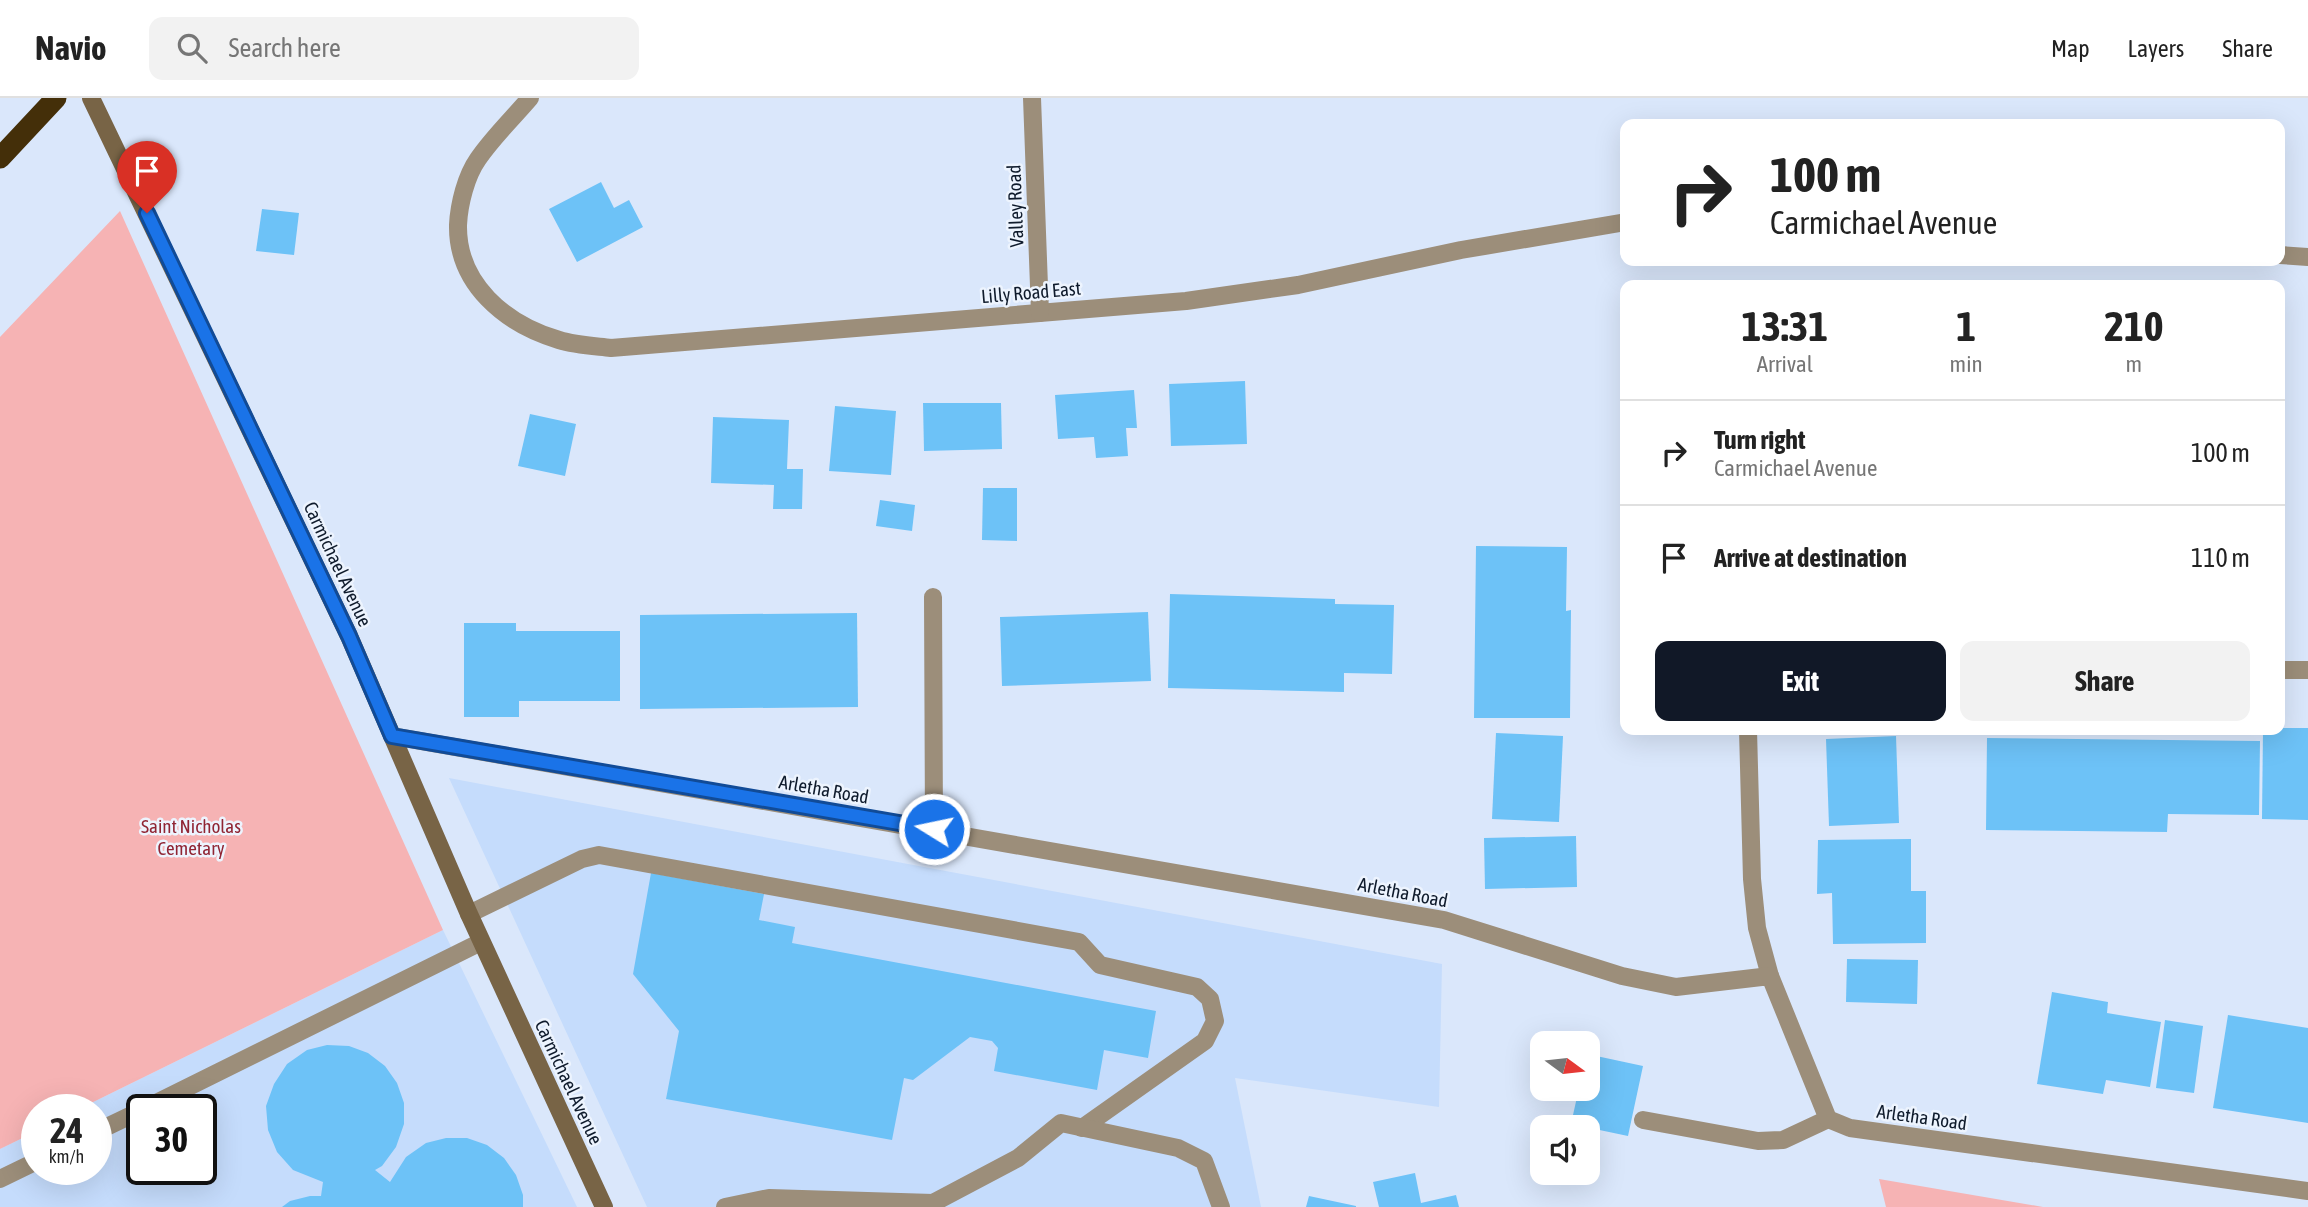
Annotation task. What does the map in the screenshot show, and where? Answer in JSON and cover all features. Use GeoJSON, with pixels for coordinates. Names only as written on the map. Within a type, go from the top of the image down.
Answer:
{"type":"FeatureCollection","features":[{"type":"Feature","properties":{"kind":"highway"},"geometry":{"type":"LineString","coordinates":[[0,158],[56,98]]}},
{"type":"Feature","properties":{"kind":"street","name":"Carmichael Avenue"},"geometry":{"type":"LineString","coordinates":[[91,98],[349,636],[481,942],[604,1207]]}},
{"type":"Feature","properties":{"kind":"street","name":"Lilly Road East"},"geometry":{"type":"LineString","coordinates":[[530,98],[476,160],[459,208],[458,243],[475,286],[491,303],[518,322],[559,340],[611,348],[1186,301],[1298,285],[1461,250],[1620,223]]}},
{"type":"Feature","properties":{"kind":"street","name":"Valley Road"},"geometry":{"type":"LineString","coordinates":[[1032,98],[1040,313]]}},
{"type":"Feature","properties":{"kind":"street"},"geometry":{"type":"LineString","coordinates":[[2285,255],[2308,257]]}},
{"type":"Feature","properties":{"kind":"street"},"geometry":{"type":"LineString","coordinates":[[933,597],[934,829]]}},
{"type":"Feature","properties":{"kind":"street"},"geometry":{"type":"LineString","coordinates":[[2285,670],[2308,670]]}},
{"type":"Feature","properties":{"kind":"street"},"geometry":{"type":"LineString","coordinates":[[1643,1120],[1758,1141],[1783,1140],[1828,1119],[1770,976],[1757,928],[1752,879],[1748,735]]}},
{"type":"Feature","properties":{"kind":"street","name":"Arletha Road"},"geometry":{"type":"LineString","coordinates":[[392,736],[1444,920],[1622,976],[1676,987],[1770,976]]}},
{"type":"Feature","properties":{"kind":"street"},"geometry":{"type":"LineString","coordinates":[[469,914],[582,859],[599,855],[1079,942],[1100,965],[1196,987],[1210,999],[1215,1021],[1205,1041],[1082,1128]]}},
{"type":"Feature","properties":{"kind":"street"},"geometry":{"type":"LineString","coordinates":[[174,1094],[481,942]]}},
{"type":"Feature","properties":{"kind":"street","name":"Arletha Road"},"geometry":{"type":"LineString","coordinates":[[1828,1119],[1850,1128],[2308,1191]]}},
{"type":"Feature","properties":{"kind":"street"},"geometry":{"type":"LineString","coordinates":[[725,1207],[769,1198],[933,1203],[1018,1158],[1061,1124],[1178,1148],[1204,1161],[1221,1207]]}},
{"type":"Feature","properties":{"kind":"street"},"geometry":{"type":"LineString","coordinates":[[0,1180],[21,1169]]}},
{"type":"Feature","properties":{"kind":"shaded area"},"geometry":{"type":"Polygon","coordinates":[[[449,778],[1442,964],[1439,1107],[1235,1078],[1261,1207],[647,1207],[449,778]]]}},
{"type":"Feature","properties":{"kind":"shaded area"},"geometry":{"type":"Polygon","coordinates":[[[443,930],[577,1207],[0,1207],[0,1149],[21,1139],[21,1185],[112,1185],[112,1094],[110,1094],[443,930]]]}},
{"type":"Feature","properties":{"kind":"green space","name":"Saint Nicholas Cemetary"},"geometry":{"type":"Polygon","coordinates":[[[120,211],[443,930],[110,1094],[21,1094],[21,1139],[0,1149],[0,337],[120,211]]]}},
{"type":"Feature","properties":{"kind":"green space"},"geometry":{"type":"Polygon","coordinates":[[[1879,1179],[2043,1207],[1886,1207],[1879,1179]]]}},
{"type":"Feature","properties":{"kind":"building"},"geometry":{"type":"Polygon","coordinates":[[[601,182],[614,208],[629,200],[643,227],[577,262],[549,209],[601,182]]]}},
{"type":"Feature","properties":{"kind":"building"},"geometry":{"type":"Polygon","coordinates":[[[262,209],[299,213],[294,255],[256,251],[262,209]]]}},
{"type":"Feature","properties":{"kind":"building"},"geometry":{"type":"Polygon","coordinates":[[[1245,381],[1247,444],[1171,446],[1169,384],[1245,381]]]}},
{"type":"Feature","properties":{"kind":"building"},"geometry":{"type":"Polygon","coordinates":[[[1134,390],[1137,428],[1126,428],[1128,456],[1096,458],[1094,437],[1058,439],[1055,395],[1134,390]]]}},
{"type":"Feature","properties":{"kind":"building"},"geometry":{"type":"Polygon","coordinates":[[[923,403],[1001,403],[1002,449],[924,451],[923,403]]]}},
{"type":"Feature","properties":{"kind":"building"},"geometry":{"type":"Polygon","coordinates":[[[835,406],[896,411],[891,475],[829,471],[835,406]]]}},
{"type":"Feature","properties":{"kind":"building"},"geometry":{"type":"Polygon","coordinates":[[[530,414],[576,424],[565,476],[518,466],[530,414]]]}},
{"type":"Feature","properties":{"kind":"building"},"geometry":{"type":"Polygon","coordinates":[[[713,417],[789,420],[787,469],[803,469],[802,509],[773,509],[774,485],[711,483],[713,417]]]}},
{"type":"Feature","properties":{"kind":"building"},"geometry":{"type":"Polygon","coordinates":[[[983,488],[1017,488],[1017,541],[982,540],[983,488]]]}},
{"type":"Feature","properties":{"kind":"building"},"geometry":{"type":"Polygon","coordinates":[[[880,500],[915,505],[912,531],[876,526],[880,500]]]}},
{"type":"Feature","properties":{"kind":"building"},"geometry":{"type":"Polygon","coordinates":[[[1476,546],[1567,547],[1566,611],[1571,610],[1570,718],[1474,718],[1476,546]]]}},
{"type":"Feature","properties":{"kind":"building"},"geometry":{"type":"Polygon","coordinates":[[[1170,594],[1335,599],[1335,604],[1394,605],[1392,674],[1344,673],[1344,692],[1168,688],[1170,594]]]}},
{"type":"Feature","properties":{"kind":"building"},"geometry":{"type":"Polygon","coordinates":[[[1148,612],[1151,681],[1002,686],[1000,617],[1148,612]]]}},
{"type":"Feature","properties":{"kind":"building"},"geometry":{"type":"Polygon","coordinates":[[[857,613],[858,707],[640,709],[640,615],[857,613]]]}},
{"type":"Feature","properties":{"kind":"building"},"geometry":{"type":"Polygon","coordinates":[[[464,623],[516,623],[516,631],[620,631],[620,701],[519,701],[519,717],[464,717],[464,623]]]}},
{"type":"Feature","properties":{"kind":"building"},"geometry":{"type":"Polygon","coordinates":[[[2285,728],[2308,728],[2308,820],[2262,819],[2263,735],[2285,735],[2285,728]]]}},
{"type":"Feature","properties":{"kind":"building"},"geometry":{"type":"Polygon","coordinates":[[[1496,733],[1563,736],[1559,822],[1492,819],[1496,733]]]}},
{"type":"Feature","properties":{"kind":"building"},"geometry":{"type":"Polygon","coordinates":[[[1896,736],[1899,823],[1829,826],[1826,739],[1896,736]]]}},
{"type":"Feature","properties":{"kind":"building"},"geometry":{"type":"Polygon","coordinates":[[[1987,738],[2260,741],[2259,815],[2168,814],[2167,832],[1986,830],[1987,738]]]}},
{"type":"Feature","properties":{"kind":"building"},"geometry":{"type":"Polygon","coordinates":[[[1576,836],[1577,887],[1485,889],[1484,838],[1576,836]]]}},
{"type":"Feature","properties":{"kind":"building"},"geometry":{"type":"Polygon","coordinates":[[[1911,839],[1911,891],[1926,891],[1926,943],[1833,944],[1832,893],[1817,894],[1818,840],[1911,839]]]}},
{"type":"Feature","properties":{"kind":"building"},"geometry":{"type":"Polygon","coordinates":[[[651,873],[764,894],[759,920],[795,927],[792,943],[1156,1011],[1148,1058],[1104,1050],[1097,1090],[994,1071],[998,1048],[992,1041],[970,1037],[913,1080],[904,1078],[892,1140],[666,1099],[679,1031],[633,974],[651,873]]]}},
{"type":"Feature","properties":{"kind":"building"},"geometry":{"type":"Polygon","coordinates":[[[1847,959],[1918,960],[1917,1004],[1846,1002],[1847,959]]]}},
{"type":"Feature","properties":{"kind":"building"},"geometry":{"type":"Polygon","coordinates":[[[2052,992],[2108,1002],[2107,1013],[2161,1022],[2150,1087],[2106,1080],[2103,1094],[2037,1084],[2052,992]]]}},
{"type":"Feature","properties":{"kind":"building"},"geometry":{"type":"Polygon","coordinates":[[[2228,1015],[2308,1028],[2308,1123],[2213,1108],[2228,1015]]]}},
{"type":"Feature","properties":{"kind":"building"},"geometry":{"type":"Polygon","coordinates":[[[2165,1020],[2203,1026],[2194,1093],[2156,1088],[2165,1020]]]}},
{"type":"Feature","properties":{"kind":"building"},"geometry":{"type":"Polygon","coordinates":[[[327,1045],[349,1046],[368,1053],[385,1066],[397,1083],[404,1103],[404,1124],[396,1147],[382,1166],[375,1170],[390,1182],[406,1157],[426,1143],[446,1138],[467,1138],[487,1145],[504,1158],[516,1175],[523,1195],[523,1207],[282,1207],[290,1201],[321,1196],[323,1182],[293,1170],[277,1152],[268,1130],[266,1106],[274,1084],[287,1064],[307,1050],[327,1045]]]}},
{"type":"Feature","properties":{"kind":"building"},"geometry":{"type":"Polygon","coordinates":[[[1600,1057],[1643,1066],[1628,1136],[1600,1130],[1600,1115],[1573,1115],[1576,1101],[1600,1101],[1600,1057]]]}},
{"type":"Feature","properties":{"kind":"building"},"geometry":{"type":"Polygon","coordinates":[[[1415,1173],[1421,1203],[1456,1195],[1459,1207],[1379,1207],[1373,1182],[1415,1173]]]}},
{"type":"Feature","properties":{"kind":"building"},"geometry":{"type":"Polygon","coordinates":[[[1309,1196],[1356,1206],[1356,1207],[1306,1207],[1309,1196]]]}},
{"type":"Feature","properties":{"kind":"route"},"geometry":{"type":"LineString","coordinates":[[147,213],[349,636],[392,736],[934,829]]}}]}
